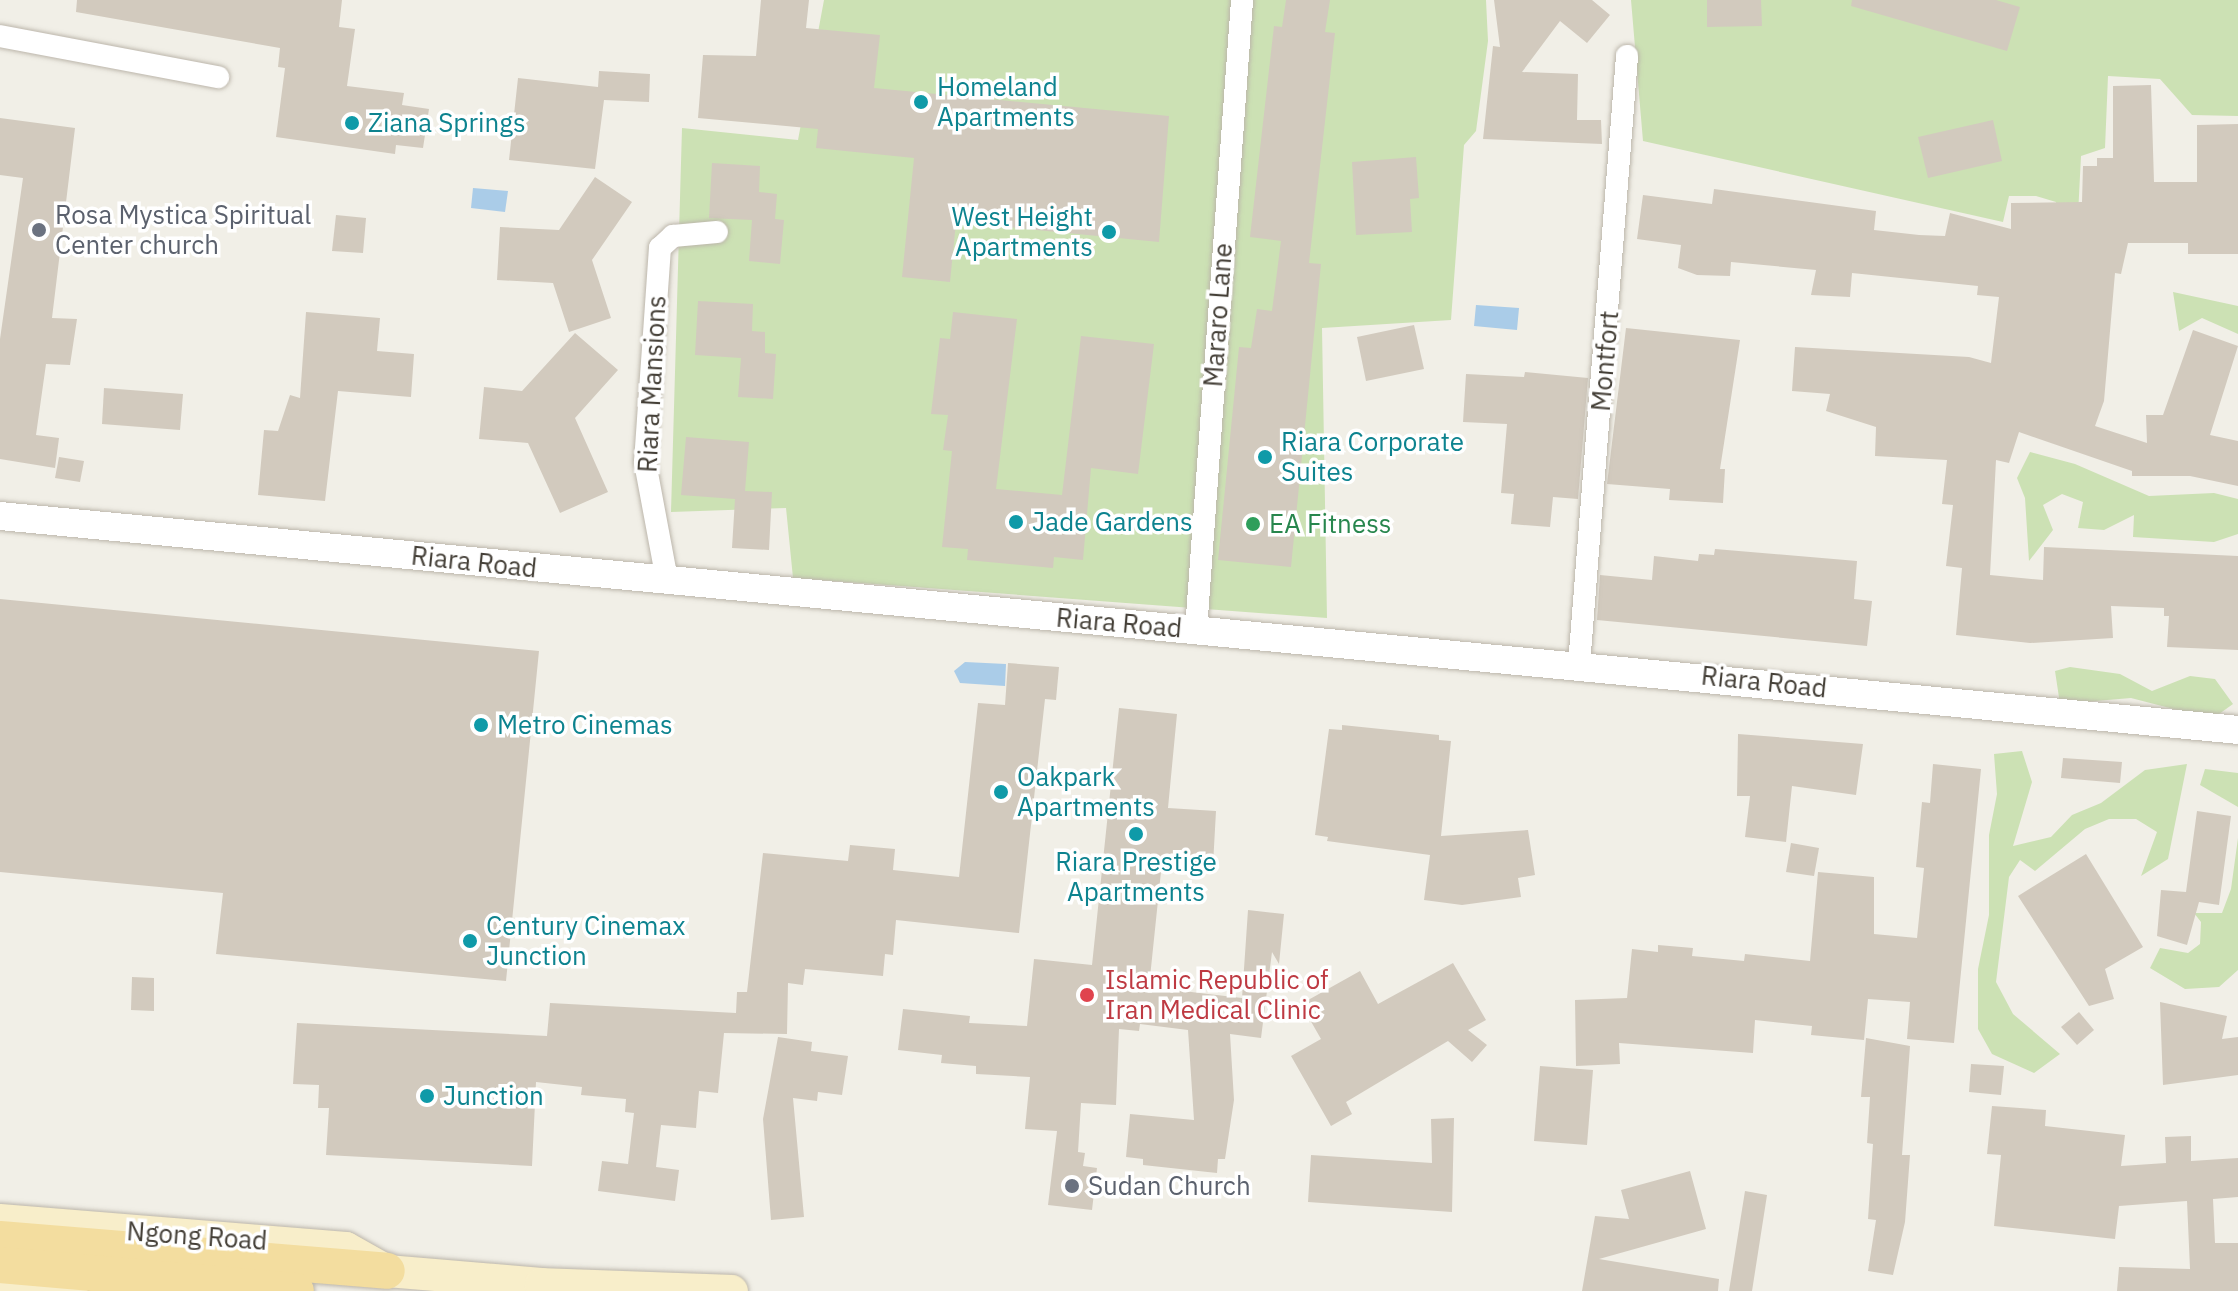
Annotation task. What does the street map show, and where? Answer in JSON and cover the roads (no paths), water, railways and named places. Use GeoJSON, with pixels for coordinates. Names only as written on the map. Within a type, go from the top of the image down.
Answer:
{"type":"FeatureCollection","features":[{"type":"Feature","properties":{"kind":"main road","name":"Ngong Road"},"geometry":{"type":"LineString","coordinates":[[0,1220],[346,1248],[387,1271]]}},
{"type":"Feature","properties":{"kind":"main road","name":"Ngong Road"},"geometry":{"type":"LineString","coordinates":[[0,1239],[541,1284],[732,1291]]}},
{"type":"Feature","properties":{"kind":"main road","name":"Ngong Road"},"geometry":{"type":"LineString","coordinates":[[0,1265],[296,1291]]}},
{"type":"Feature","properties":{"kind":"main road"},"geometry":{"type":"LineString","coordinates":[[0,1285],[72,1291]]}},
{"type":"Feature","properties":{"kind":"street","name":"Mararo Lane"},"geometry":{"type":"LineString","coordinates":[[1196,630],[1242,0]]}},
{"type":"Feature","properties":{"kind":"street"},"geometry":{"type":"LineString","coordinates":[[0,36],[218,77]]}},
{"type":"Feature","properties":{"kind":"street","name":"Montfort"},"geometry":{"type":"LineString","coordinates":[[1579,665],[1627,56]]}},
{"type":"Feature","properties":{"kind":"street","name":"Riara Mansions"},"geometry":{"type":"LineString","coordinates":[[667,580],[645,462],[660,248],[673,236],[717,232]]}},
{"type":"Feature","properties":{"kind":"street","name":"Riara Road"},"geometry":{"type":"LineString","coordinates":[[0,516],[2238,730]]}},
{"type":"Feature","properties":{"kind":"water"},"geometry":{"type":"Polygon","coordinates":[[[473,188],[508,191],[505,212],[471,208],[473,188]]]}},
{"type":"Feature","properties":{"kind":"water"},"geometry":{"type":"Polygon","coordinates":[[[1476,305],[1519,308],[1517,330],[1474,326],[1476,305]]]}},
{"type":"Feature","properties":{"kind":"water"},"geometry":{"type":"Polygon","coordinates":[[[965,662],[1006,664],[1005,686],[960,683],[954,671],[965,662]]]}},
{"type":"Feature","properties":{"kind":"place","name":"Homeland Apartments"},"geometry":{"type":"Point","coordinates":[921,102]}},
{"type":"Feature","properties":{"kind":"place","name":"Ziana Springs"},"geometry":{"type":"Point","coordinates":[352,123]}},
{"type":"Feature","properties":{"kind":"place","name":"Rosa Mystica Spiritual Center church"},"geometry":{"type":"Point","coordinates":[39,230]}},
{"type":"Feature","properties":{"kind":"place","name":"West Height Apartments"},"geometry":{"type":"Point","coordinates":[1109,232]}},
{"type":"Feature","properties":{"kind":"place","name":"Riara Corporate Suites"},"geometry":{"type":"Point","coordinates":[1265,457]}},
{"type":"Feature","properties":{"kind":"place","name":"Jade Gardens"},"geometry":{"type":"Point","coordinates":[1016,522]}},
{"type":"Feature","properties":{"kind":"place","name":"EA Fitness"},"geometry":{"type":"Point","coordinates":[1253,524]}},
{"type":"Feature","properties":{"kind":"place","name":"Metro Cinemas"},"geometry":{"type":"Point","coordinates":[481,725]}},
{"type":"Feature","properties":{"kind":"place","name":"Oakpark Apartments"},"geometry":{"type":"Point","coordinates":[1001,792]}},
{"type":"Feature","properties":{"kind":"place","name":"Riara Prestige Apartments"},"geometry":{"type":"Point","coordinates":[1136,834]}},
{"type":"Feature","properties":{"kind":"place","name":"Century Cinemax Junction"},"geometry":{"type":"Point","coordinates":[470,941]}},
{"type":"Feature","properties":{"kind":"place","name":"Islamic Republic of Iran Medical Clinic"},"geometry":{"type":"Point","coordinates":[1087,995]}},
{"type":"Feature","properties":{"kind":"place","name":"Junction"},"geometry":{"type":"Point","coordinates":[427,1096]}},
{"type":"Feature","properties":{"kind":"place","name":"Sudan Church"},"geometry":{"type":"Point","coordinates":[1072,1186]}}]}
